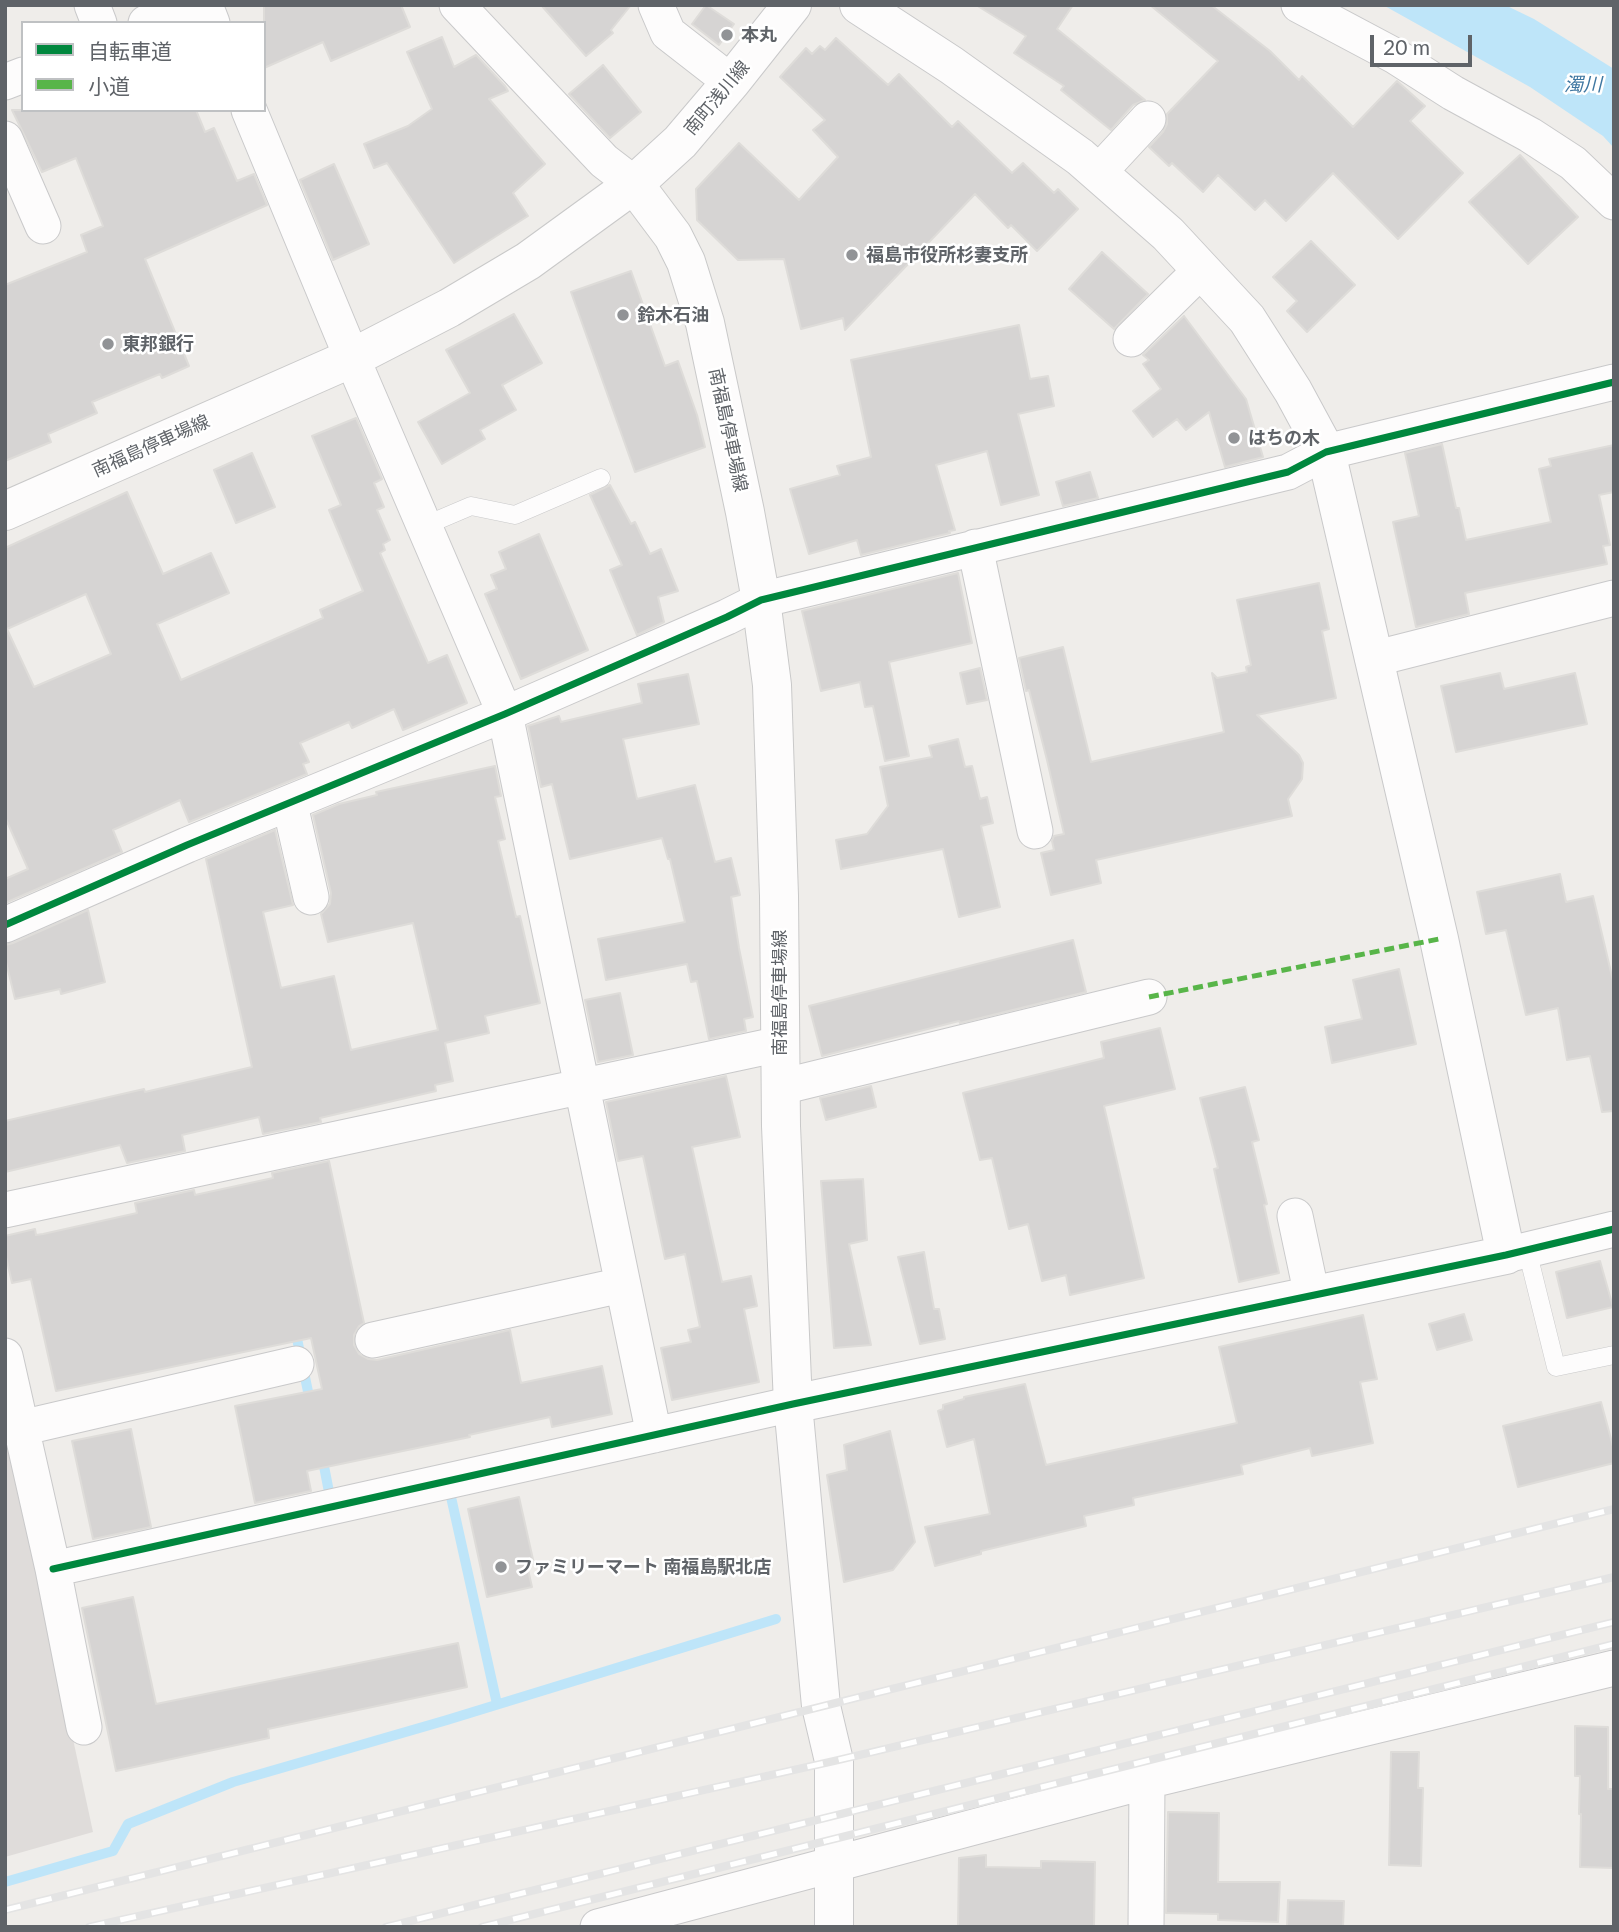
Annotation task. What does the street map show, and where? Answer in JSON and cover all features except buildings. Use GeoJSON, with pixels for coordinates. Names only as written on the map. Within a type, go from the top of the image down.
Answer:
{"type":"FeatureCollection","features":[{"type":"Feature","properties":{"kind":"street"},"geometry":{"type":"LineString","coordinates":[[457,5],[604,161],[634,184]]}},
{"type":"Feature","properties":{"kind":"street"},"geometry":{"type":"LineString","coordinates":[[656,5],[668,33],[731,82]]}},
{"type":"Feature","properties":{"kind":"street","name":"南町浅川線"},"geometry":{"type":"LineString","coordinates":[[634,184],[680,142],[792,5]]}},
{"type":"Feature","properties":{"kind":"street"},"geometry":{"type":"LineString","coordinates":[[859,5],[951,65],[1080,157],[1168,234],[1247,319],[1293,391],[1326,452],[1438,939],[1516,1253]]}},
{"type":"Feature","properties":{"kind":"street"},"geometry":{"type":"LineString","coordinates":[[1299,5],[1395,56],[1453,93],[1530,135],[1573,163],[1614,202]]}},
{"type":"Feature","properties":{"kind":"street"},"geometry":{"type":"LineString","coordinates":[[153,21],[194,9]]}},
{"type":"Feature","properties":{"kind":"street"},"geometry":{"type":"LineString","coordinates":[[249,112],[505,714],[654,1436]]}},
{"type":"Feature","properties":{"kind":"street"},"geometry":{"type":"LineString","coordinates":[[1098,173],[1148,119]]}},
{"type":"Feature","properties":{"kind":"street"},"geometry":{"type":"LineString","coordinates":[[5,139],[43,226]]}},
{"type":"Feature","properties":{"kind":"street","name":"南福島停車場線"},"geometry":{"type":"LineString","coordinates":[[5,511],[352,358],[449,308],[528,261],[634,184],[673,236],[686,262],[705,323],[745,512],[761,600],[772,685],[779,896],[781,1087],[793,1404],[821,1706],[834,1760],[834,1927]]}},
{"type":"Feature","properties":{"kind":"street"},"geometry":{"type":"LineString","coordinates":[[1131,339],[1201,270]]}},
{"type":"Feature","properties":{"kind":"street"},"geometry":{"type":"LineString","coordinates":[[5,925],[187,845],[505,714],[761,600],[1288,472],[1326,452],[1614,382]]}},
{"type":"Feature","properties":{"kind":"street"},"geometry":{"type":"LineString","coordinates":[[975,547],[1035,831]]}},
{"type":"Feature","properties":{"kind":"street"},"geometry":{"type":"LineString","coordinates":[[1373,659],[1614,598]]}},
{"type":"Feature","properties":{"kind":"street"},"geometry":{"type":"LineString","coordinates":[[289,805],[311,897]]}},
{"type":"Feature","properties":{"kind":"street"},"geometry":{"type":"LineString","coordinates":[[781,1087],[1149,998]]}},
{"type":"Feature","properties":{"kind":"street"},"geometry":{"type":"LineString","coordinates":[[5,1210],[780,1044]]}},
{"type":"Feature","properties":{"kind":"street"},"geometry":{"type":"LineString","coordinates":[[1295,1216],[1312,1296]]}},
{"type":"Feature","properties":{"kind":"street"},"geometry":{"type":"LineString","coordinates":[[52,1569],[793,1404],[1516,1253],[1614,1229]]}},
{"type":"Feature","properties":{"kind":"street"},"geometry":{"type":"LineString","coordinates":[[373,1340],[622,1285]]}},
{"type":"Feature","properties":{"kind":"street"},"geometry":{"type":"LineString","coordinates":[[5,1356],[21,1428],[17,1469],[52,1569],[84,1727]]}},
{"type":"Feature","properties":{"kind":"street"},"geometry":{"type":"LineString","coordinates":[[21,1428],[296,1364]]}},
{"type":"Feature","properties":{"kind":"street"},"geometry":{"type":"LineString","coordinates":[[618,1924],[1147,1781],[1614,1668]]}},
{"type":"Feature","properties":{"kind":"street"},"geometry":{"type":"LineString","coordinates":[[1146,1927],[1147,1781]]}},
{"type":"Feature","properties":{"kind":"lane"},"geometry":{"type":"LineString","coordinates":[[424,526],[471,506],[515,514],[601,478]]}},
{"type":"Feature","properties":{"kind":"lane"},"geometry":{"type":"LineString","coordinates":[[1516,1253],[1556,1367],[1614,1355]]}},
{"type":"Feature","properties":{"kind":"shaded area"},"geometry":{"type":"Polygon","coordinates":[[[5,1423],[93,1832],[5,1857],[5,1423]]]}},
{"type":"Feature","properties":{"kind":"water","name":"濁川"},"geometry":{"type":"Polygon","coordinates":[[[1383,5],[1505,5],[1534,19],[1614,69],[1614,148],[1603,136],[1530,87],[1383,5]]]}},
{"type":"Feature","properties":{"kind":"waterway"},"geometry":{"type":"LineString","coordinates":[[295,1329],[311,1406]]}},
{"type":"Feature","properties":{"kind":"waterway"},"geometry":{"type":"LineString","coordinates":[[322,1456],[330,1497]]}},
{"type":"Feature","properties":{"kind":"waterway"},"geometry":{"type":"LineString","coordinates":[[451,1497],[497,1704]]}},
{"type":"Feature","properties":{"kind":"waterway"},"geometry":{"type":"LineString","coordinates":[[5,1882],[113,1851],[128,1824],[233,1782],[447,1720],[776,1619]]}},
{"type":"Feature","properties":{"kind":"railway"},"geometry":{"type":"LineString","coordinates":[[5,1910],[1614,1509]]}},
{"type":"Feature","properties":{"kind":"railway"},"geometry":{"type":"LineString","coordinates":[[89,1927],[834,1761],[1614,1577]]}},
{"type":"Feature","properties":{"kind":"railway"},"geometry":{"type":"LineString","coordinates":[[386,1927],[1614,1622]]}},
{"type":"Feature","properties":{"kind":"railway"},"geometry":{"type":"LineString","coordinates":[[482,1927],[1614,1644]]}},
{"type":"Feature","properties":{"kind":"marked path"},"geometry":{"type":"LineString","coordinates":[[1149,997],[1439,939]]}},
{"type":"Feature","properties":{"kind":"cycle path"},"geometry":{"type":"LineString","coordinates":[[5,925],[187,845],[505,714],[761,600],[1288,472],[1326,452],[1614,382]]}},
{"type":"Feature","properties":{"kind":"cycle path"},"geometry":{"type":"LineString","coordinates":[[53,1569],[793,1404],[1506,1255],[1614,1229]]}},
{"type":"Feature","properties":{"kind":"place","name":"本丸"},"geometry":{"type":"Point","coordinates":[727,35]}},
{"type":"Feature","properties":{"kind":"place","name":"福島市役所杉妻支所"},"geometry":{"type":"Point","coordinates":[852,255]}},
{"type":"Feature","properties":{"kind":"place","name":"鈴木石油"},"geometry":{"type":"Point","coordinates":[623,315]}},
{"type":"Feature","properties":{"kind":"place","name":"東邦銀行"},"geometry":{"type":"Point","coordinates":[108,344]}},
{"type":"Feature","properties":{"kind":"place","name":"はちの木"},"geometry":{"type":"Point","coordinates":[1234,438]}},
{"type":"Feature","properties":{"kind":"place","name":"ファミリーマート 南福島駅北店"},"geometry":{"type":"Point","coordinates":[501,1567]}}]}
